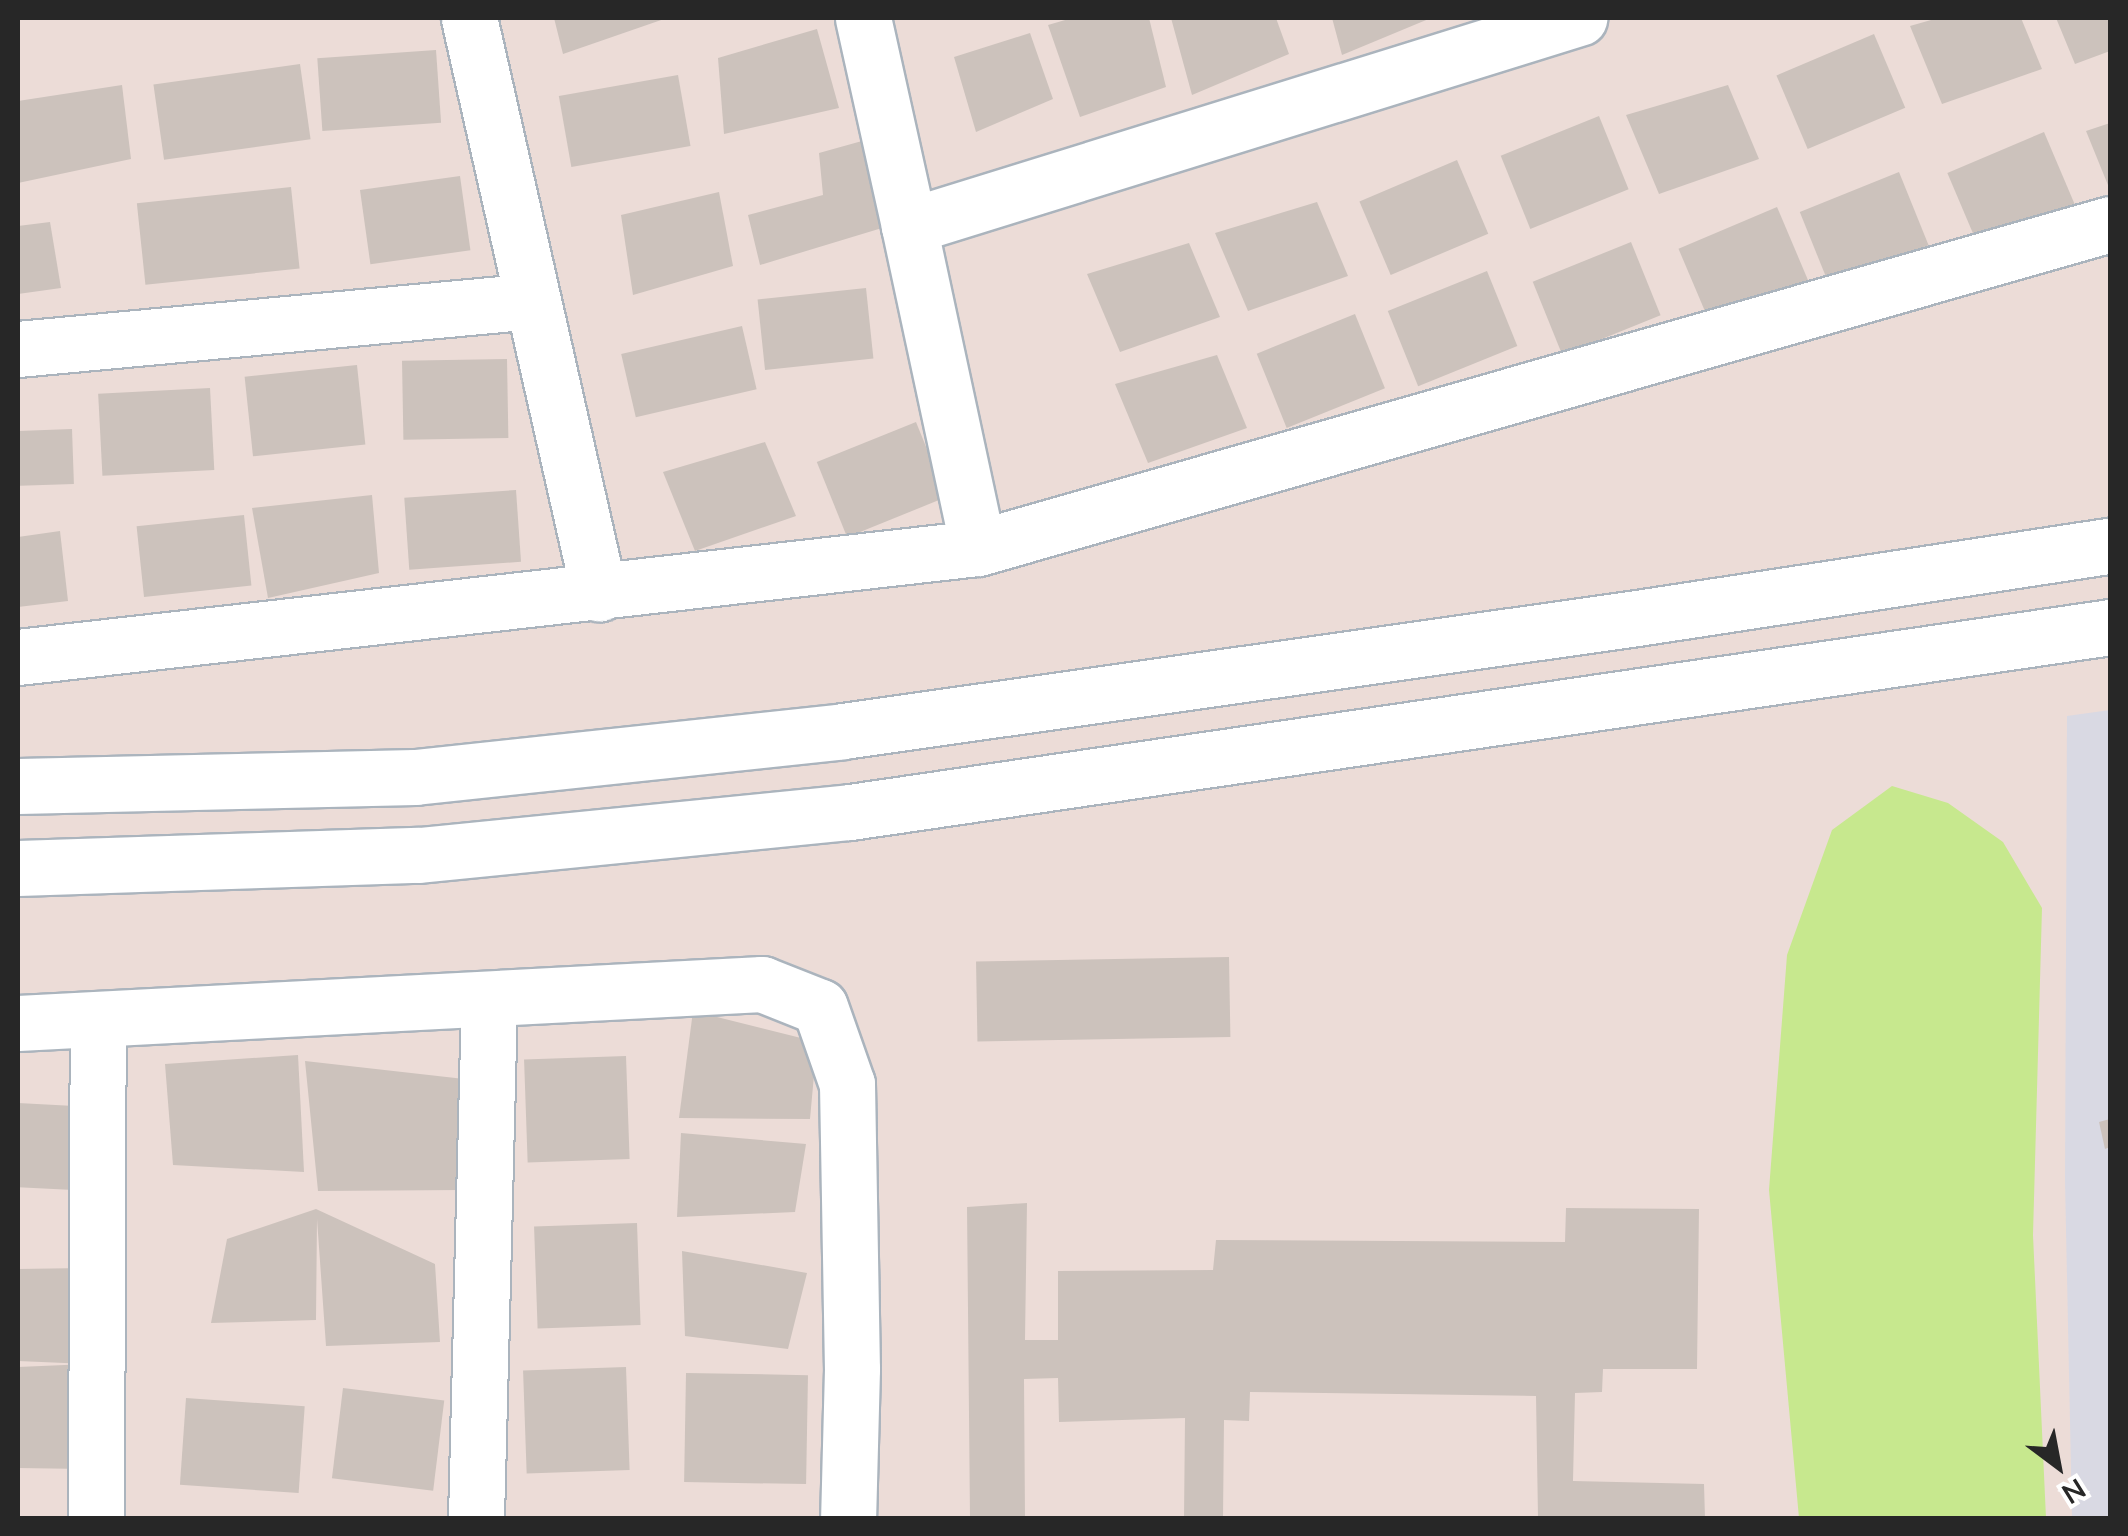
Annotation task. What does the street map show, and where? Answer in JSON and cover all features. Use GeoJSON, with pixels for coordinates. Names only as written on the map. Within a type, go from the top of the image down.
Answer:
{"type":"FeatureCollection","features":[{"type":"Feature","properties":{"kind":"street"},"geometry":{"type":"LineString","coordinates":[[469,18],[599,593]]}},
{"type":"Feature","properties":{"kind":"street"},"geometry":{"type":"LineString","coordinates":[[863,18],[978,548]]}},
{"type":"Feature","properties":{"kind":"street"},"geometry":{"type":"LineString","coordinates":[[909,226],[1579,18]]}},
{"type":"Feature","properties":{"kind":"street"},"geometry":{"type":"LineString","coordinates":[[18,657],[978,548],[2110,224]]}},
{"type":"Feature","properties":{"kind":"street"},"geometry":{"type":"LineString","coordinates":[[18,350],[533,301]]}},
{"type":"Feature","properties":{"kind":"street"},"geometry":{"type":"LineString","coordinates":[[18,786],[415,777],[824,733],[1637,618],[2110,546]]}},
{"type":"Feature","properties":{"kind":"street"},"geometry":{"type":"LineString","coordinates":[[18,868],[419,856],[850,812],[2110,627]]}},
{"type":"Feature","properties":{"kind":"street"},"geometry":{"type":"LineString","coordinates":[[18,1023],[762,984],[820,1008],[847,1084],[852,1368],[848,1518]]}},
{"type":"Feature","properties":{"kind":"street"},"geometry":{"type":"LineString","coordinates":[[476,1518],[488,1000]]}},
{"type":"Feature","properties":{"kind":"street"},"geometry":{"type":"LineString","coordinates":[[96,1518],[98,1018]]}},
{"type":"Feature","properties":{"kind":"shaded area"},"geometry":{"type":"Polygon","coordinates":[[[2110,710],[2110,1518],[2072,1518],[2065,1181],[2067,716],[2110,710]]]}},
{"type":"Feature","properties":{"kind":"green space"},"geometry":{"type":"Polygon","coordinates":[[[1892,786],[1948,803],[2003,842],[2042,908],[2033,1235],[2046,1518],[1799,1518],[1769,1190],[1787,955],[1832,830],[1892,786]]]}},
{"type":"Feature","properties":{"kind":"building"},"geometry":{"type":"Polygon","coordinates":[[[554,18],[667,18],[563,54],[554,18]]]}},
{"type":"Feature","properties":{"kind":"building"},"geometry":{"type":"Polygon","coordinates":[[[1072,18],[1149,18],[1166,87],[1080,117],[1048,25],[1072,18]]]}},
{"type":"Feature","properties":{"kind":"building"},"geometry":{"type":"Polygon","coordinates":[[[1171,18],[1276,18],[1289,54],[1192,95],[1171,18]]]}},
{"type":"Feature","properties":{"kind":"building"},"geometry":{"type":"Polygon","coordinates":[[[1332,18],[1431,18],[1342,55],[1332,18]]]}},
{"type":"Feature","properties":{"kind":"building"},"geometry":{"type":"Polygon","coordinates":[[[1938,18],[2021,18],[2042,69],[1942,104],[1910,26],[1938,18]]]}},
{"type":"Feature","properties":{"kind":"building"},"geometry":{"type":"Polygon","coordinates":[[[2056,18],[2110,18],[2110,51],[2075,64],[2056,18]]]}},
{"type":"Feature","properties":{"kind":"building"},"geometry":{"type":"Polygon","coordinates":[[[817,29],[839,108],[724,134],[718,58],[817,29]]]}},
{"type":"Feature","properties":{"kind":"building"},"geometry":{"type":"Polygon","coordinates":[[[1030,33],[1053,99],[976,132],[954,57],[1030,33]]]}},
{"type":"Feature","properties":{"kind":"building"},"geometry":{"type":"Polygon","coordinates":[[[1874,34],[1905,108],[1808,149],[1776,75],[1874,34]]]}},
{"type":"Feature","properties":{"kind":"building"},"geometry":{"type":"Polygon","coordinates":[[[436,50],[441,123],[322,131],[317,58],[436,50]]]}},
{"type":"Feature","properties":{"kind":"building"},"geometry":{"type":"Polygon","coordinates":[[[300,64],[311,139],[164,160],[153,85],[300,64]]]}},
{"type":"Feature","properties":{"kind":"building"},"geometry":{"type":"Polygon","coordinates":[[[678,75],[691,146],[571,167],[559,96],[678,75]]]}},
{"type":"Feature","properties":{"kind":"building"},"geometry":{"type":"Polygon","coordinates":[[[122,85],[131,159],[18,183],[18,101],[122,85]]]}},
{"type":"Feature","properties":{"kind":"building"},"geometry":{"type":"Polygon","coordinates":[[[1728,85],[1759,159],[1659,194],[1626,115],[1728,85]]]}},
{"type":"Feature","properties":{"kind":"building"},"geometry":{"type":"Polygon","coordinates":[[[1599,116],[1629,189],[1530,229],[1501,156],[1599,116]]]}},
{"type":"Feature","properties":{"kind":"building"},"geometry":{"type":"Polygon","coordinates":[[[2110,123],[2110,190],[2086,131],[2110,123]]]}},
{"type":"Feature","properties":{"kind":"building"},"geometry":{"type":"Polygon","coordinates":[[[2044,132],[2076,207],[1979,248],[1947,173],[2044,132]]]}},
{"type":"Feature","properties":{"kind":"building"},"geometry":{"type":"Polygon","coordinates":[[[862,141],[882,228],[760,265],[748,215],[823,195],[819,153],[862,141]]]}},
{"type":"Feature","properties":{"kind":"building"},"geometry":{"type":"Polygon","coordinates":[[[1457,160],[1488,234],[1391,275],[1359,201],[1457,160]]]}},
{"type":"Feature","properties":{"kind":"building"},"geometry":{"type":"Polygon","coordinates":[[[1899,172],[1929,245],[1829,285],[1800,212],[1899,172]]]}},
{"type":"Feature","properties":{"kind":"building"},"geometry":{"type":"Polygon","coordinates":[[[460,176],[470,250],[370,264],[360,190],[460,176]]]}},
{"type":"Feature","properties":{"kind":"building"},"geometry":{"type":"Polygon","coordinates":[[[291,187],[300,269],[145,285],[137,203],[291,187]]]}},
{"type":"Feature","properties":{"kind":"building"},"geometry":{"type":"Polygon","coordinates":[[[719,192],[733,266],[633,295],[621,215],[719,192]]]}},
{"type":"Feature","properties":{"kind":"building"},"geometry":{"type":"Polygon","coordinates":[[[1317,202],[1348,276],[1248,311],[1215,233],[1317,202]]]}},
{"type":"Feature","properties":{"kind":"building"},"geometry":{"type":"Polygon","coordinates":[[[1777,207],[1808,281],[1710,322],[1679,249],[1777,207]]]}},
{"type":"Feature","properties":{"kind":"building"},"geometry":{"type":"Polygon","coordinates":[[[50,222],[61,288],[18,294],[18,226],[50,222]]]}},
{"type":"Feature","properties":{"kind":"building"},"geometry":{"type":"Polygon","coordinates":[[[1631,242],[1661,315],[1562,355],[1533,282],[1631,242]]]}},
{"type":"Feature","properties":{"kind":"building"},"geometry":{"type":"Polygon","coordinates":[[[1189,243],[1220,317],[1120,352],[1087,274],[1189,243]]]}},
{"type":"Feature","properties":{"kind":"building"},"geometry":{"type":"Polygon","coordinates":[[[1487,271],[1517,346],[1418,386],[1388,311],[1487,271]]]}},
{"type":"Feature","properties":{"kind":"building"},"geometry":{"type":"Polygon","coordinates":[[[866,288],[873,359],[765,370],[758,299],[866,288]]]}},
{"type":"Feature","properties":{"kind":"building"},"geometry":{"type":"Polygon","coordinates":[[[1355,314],[1385,388],[1287,428],[1257,354],[1355,314]]]}},
{"type":"Feature","properties":{"kind":"building"},"geometry":{"type":"Polygon","coordinates":[[[742,326],[757,389],[636,417],[621,354],[742,326]]]}},
{"type":"Feature","properties":{"kind":"building"},"geometry":{"type":"Polygon","coordinates":[[[1217,355],[1247,428],[1148,463],[1115,384],[1217,355]]]}},
{"type":"Feature","properties":{"kind":"building"},"geometry":{"type":"Polygon","coordinates":[[[507,359],[508,438],[403,440],[402,361],[507,359]]]}},
{"type":"Feature","properties":{"kind":"building"},"geometry":{"type":"Polygon","coordinates":[[[357,365],[365,445],[253,456],[245,377],[357,365]]]}},
{"type":"Feature","properties":{"kind":"building"},"geometry":{"type":"Polygon","coordinates":[[[210,388],[214,470],[102,476],[98,394],[210,388]]]}},
{"type":"Feature","properties":{"kind":"building"},"geometry":{"type":"Polygon","coordinates":[[[916,422],[946,497],[847,537],[817,462],[916,422]]]}},
{"type":"Feature","properties":{"kind":"building"},"geometry":{"type":"Polygon","coordinates":[[[72,429],[74,484],[20,486],[18,431],[72,429]]]}},
{"type":"Feature","properties":{"kind":"building"},"geometry":{"type":"Polygon","coordinates":[[[765,442],[796,516],[695,551],[663,472],[765,442]]]}},
{"type":"Feature","properties":{"kind":"building"},"geometry":{"type":"Polygon","coordinates":[[[516,490],[521,562],[409,570],[404,498],[516,490]]]}},
{"type":"Feature","properties":{"kind":"building"},"geometry":{"type":"Polygon","coordinates":[[[372,495],[379,573],[268,598],[252,508],[372,495]]]}},
{"type":"Feature","properties":{"kind":"building"},"geometry":{"type":"Polygon","coordinates":[[[244,515],[251,586],[144,597],[137,526],[244,515]]]}},
{"type":"Feature","properties":{"kind":"building"},"geometry":{"type":"Polygon","coordinates":[[[60,531],[68,601],[18,607],[18,537],[60,531]]]}},
{"type":"Feature","properties":{"kind":"building"},"geometry":{"type":"Polygon","coordinates":[[[1229,957],[1230,1037],[977,1041],[976,961],[1229,957]]]}},
{"type":"Feature","properties":{"kind":"building"},"geometry":{"type":"Polygon","coordinates":[[[693,1011],[817,1042],[810,1119],[679,1118],[693,1011]]]}},
{"type":"Feature","properties":{"kind":"building"},"geometry":{"type":"Polygon","coordinates":[[[298,1055],[304,1172],[173,1165],[165,1064],[298,1055]]]}},
{"type":"Feature","properties":{"kind":"building"},"geometry":{"type":"Polygon","coordinates":[[[626,1056],[630,1159],[528,1162],[524,1060],[626,1056]]]}},
{"type":"Feature","properties":{"kind":"building"},"geometry":{"type":"Polygon","coordinates":[[[305,1061],[473,1080],[462,1190],[318,1191],[305,1061]]]}},
{"type":"Feature","properties":{"kind":"building"},"geometry":{"type":"Polygon","coordinates":[[[18,1103],[98,1107],[93,1191],[18,1187],[18,1103]]]}},
{"type":"Feature","properties":{"kind":"building"},"geometry":{"type":"Polygon","coordinates":[[[2110,1119],[2110,1147],[2105,1149],[2099,1122],[2110,1119]]]}},
{"type":"Feature","properties":{"kind":"building"},"geometry":{"type":"Polygon","coordinates":[[[681,1133],[806,1144],[795,1212],[677,1217],[681,1133]]]}},
{"type":"Feature","properties":{"kind":"building"},"geometry":{"type":"Polygon","coordinates":[[[1027,1203],[1025,1340],[1058,1340],[1058,1271],[1213,1270],[1216,1240],[1565,1242],[1566,1208],[1699,1209],[1697,1369],[1603,1369],[1602,1392],[1575,1393],[1573,1481],[1704,1484],[1705,1518],[1538,1518],[1536,1396],[1250,1392],[1249,1421],[1224,1420],[1223,1518],[1184,1518],[1185,1418],[1059,1422],[1058,1378],[1024,1379],[1025,1518],[970,1518],[967,1207],[1027,1203]]]}},
{"type":"Feature","properties":{"kind":"building"},"geometry":{"type":"Polygon","coordinates":[[[316,1209],[435,1264],[440,1342],[326,1346],[317,1219],[316,1320],[211,1323],[227,1239],[316,1209]]]}},
{"type":"Feature","properties":{"kind":"building"},"geometry":{"type":"Polygon","coordinates":[[[637,1223],[641,1325],[538,1329],[534,1227],[637,1223]]]}},
{"type":"Feature","properties":{"kind":"building"},"geometry":{"type":"Polygon","coordinates":[[[682,1251],[807,1273],[788,1349],[685,1336],[682,1251]]]}},
{"type":"Feature","properties":{"kind":"building"},"geometry":{"type":"Polygon","coordinates":[[[84,1268],[95,1363],[84,1469],[18,1468],[18,1367],[88,1364],[18,1361],[18,1269],[84,1268]]]}},
{"type":"Feature","properties":{"kind":"building"},"geometry":{"type":"Polygon","coordinates":[[[626,1367],[630,1470],[527,1474],[523,1371],[626,1367]]]}},
{"type":"Feature","properties":{"kind":"building"},"geometry":{"type":"Polygon","coordinates":[[[686,1373],[808,1375],[806,1484],[684,1482],[686,1373]]]}},
{"type":"Feature","properties":{"kind":"building"},"geometry":{"type":"Polygon","coordinates":[[[343,1388],[444,1400],[433,1491],[332,1478],[343,1388]]]}},
{"type":"Feature","properties":{"kind":"building"},"geometry":{"type":"Polygon","coordinates":[[[186,1398],[305,1406],[299,1493],[180,1485],[186,1398]]]}}]}
